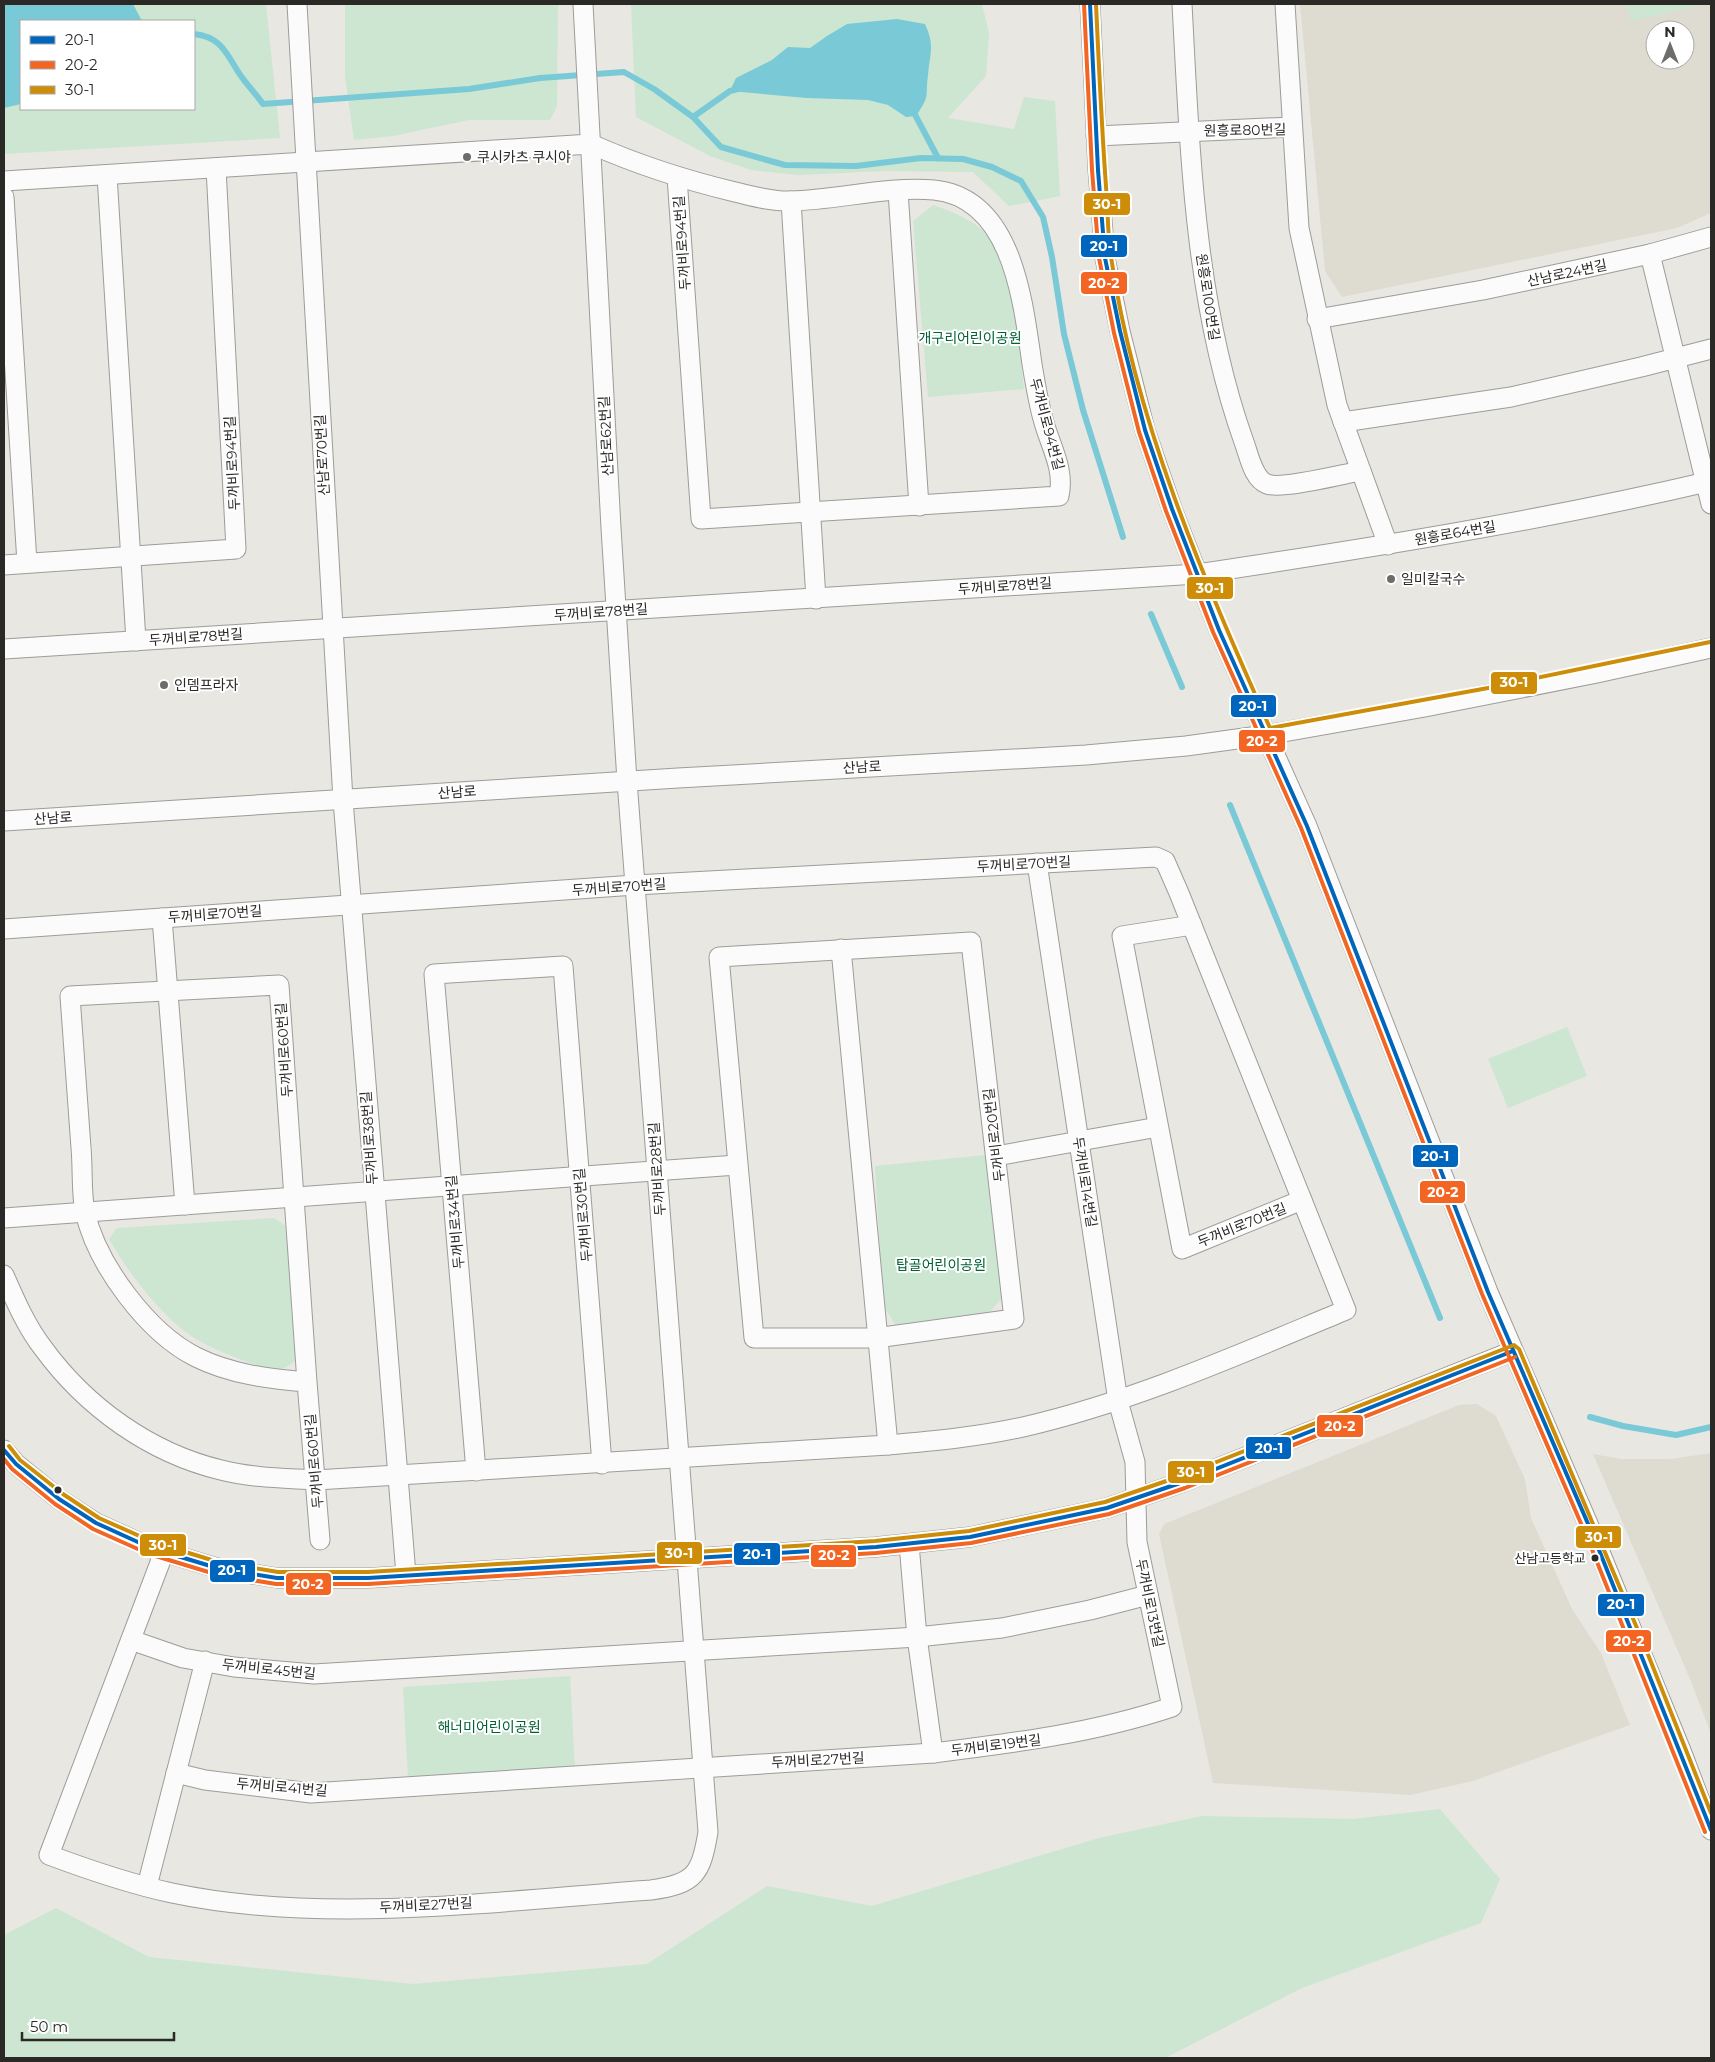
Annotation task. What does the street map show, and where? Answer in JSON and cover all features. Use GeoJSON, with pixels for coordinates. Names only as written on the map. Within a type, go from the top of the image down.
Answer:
{"type":"FeatureCollection","features":[{"type":"Feature","properties":{"kind":"street","name":"산남로62번길"},"geometry":{"type":"LineString","coordinates":[[583,4],[627,781]]}},
{"type":"Feature","properties":{"kind":"street"},"geometry":{"type":"LineString","coordinates":[[1090,4],[1096,136],[1105,258],[1120,331],[1145,430],[1197,574],[1306,826],[1488,1292],[1602,1558],[1682,1753],[1711,1830]]}},
{"type":"Feature","properties":{"kind":"street","name":"원흥로100번길"},"geometry":{"type":"LineString","coordinates":[[1182,4],[1189,132],[1205,285],[1213,335],[1230,403],[1256,474],[1266,484],[1281,486],[1360,471]]}},
{"type":"Feature","properties":{"kind":"street"},"geometry":{"type":"LineString","coordinates":[[1284,4],[1291,127]]}},
{"type":"Feature","properties":{"kind":"street","name":"산남로70번길"},"geometry":{"type":"LineString","coordinates":[[298,6],[302,110],[332,629],[340,714],[343,800]]}},
{"type":"Feature","properties":{"kind":"street","name":"원흥로80번길"},"geometry":{"type":"LineString","coordinates":[[1096,136],[1291,127],[1299,228],[1317,319],[1337,405],[1388,545]]}},
{"type":"Feature","properties":{"kind":"street","name":"두꺼비로94번길"},"geometry":{"type":"LineString","coordinates":[[4,181],[591,144],[628,161],[677,177],[745,194],[791,201],[855,193],[935,190],[962,198],[982,212],[998,230],[1008,249],[1026,324],[1042,413],[1057,459],[1062,482],[1059,496],[919,506]]}},
{"type":"Feature","properties":{"kind":"street","name":"두꺼비로94번길"},"geometry":{"type":"LineString","coordinates":[[4,565],[236,549],[216,168]]}},
{"type":"Feature","properties":{"kind":"street"},"geometry":{"type":"LineString","coordinates":[[107,175],[136,641]]}},
{"type":"Feature","properties":{"kind":"street","name":"두꺼비로94번길"},"geometry":{"type":"LineString","coordinates":[[677,177],[701,519],[811,512]]}},
{"type":"Feature","properties":{"kind":"street"},"geometry":{"type":"LineString","coordinates":[[811,512],[919,506],[898,191]]}},
{"type":"Feature","properties":{"kind":"street"},"geometry":{"type":"LineString","coordinates":[[4,197],[27,563]]}},
{"type":"Feature","properties":{"kind":"street"},"geometry":{"type":"LineString","coordinates":[[791,201],[816,598]]}},
{"type":"Feature","properties":{"kind":"street","name":"산남로24번길"},"geometry":{"type":"LineString","coordinates":[[1317,319],[1483,290],[1650,254],[1711,237]]}},
{"type":"Feature","properties":{"kind":"street"},"geometry":{"type":"LineString","coordinates":[[1650,254],[1709,481],[1711,504]]}},
{"type":"Feature","properties":{"kind":"street"},"geometry":{"type":"LineString","coordinates":[[1343,422],[1510,397],[1676,359],[1711,349]]}},
{"type":"Feature","properties":{"kind":"street","name":"원흥로64번길"},"geometry":{"type":"LineString","coordinates":[[1197,574],[1388,545],[1534,520],[1709,481]]}},
{"type":"Feature","properties":{"kind":"street","name":"두꺼비로78번길"},"geometry":{"type":"LineString","coordinates":[[4,649],[1197,574]]}},
{"type":"Feature","properties":{"kind":"street","name":"산남로"},"geometry":{"type":"LineString","coordinates":[[4,822],[627,781],[1086,754],[1186,746],[1266,735],[1473,698],[1711,648]]}},
{"type":"Feature","properties":{"kind":"street","name":"두꺼비로28번길"},"geometry":{"type":"LineString","coordinates":[[627,781],[687,1558]]}},
{"type":"Feature","properties":{"kind":"street","name":"두꺼비로38번길"},"geometry":{"type":"LineString","coordinates":[[343,800],[373,1191],[406,1575]]}},
{"type":"Feature","properties":{"kind":"street","name":"두꺼비로70번길"},"geometry":{"type":"LineString","coordinates":[[4,929],[635,886],[1156,857],[1165,861],[1192,925],[1346,1310],[1143,1393],[1118,1401]]}},
{"type":"Feature","properties":{"kind":"street","name":"두꺼비로14번길"},"geometry":{"type":"LineString","coordinates":[[1037,864],[1118,1401],[1135,1462],[1137,1498]]}},
{"type":"Feature","properties":{"kind":"street"},"geometry":{"type":"LineString","coordinates":[[162,918],[185,1205]]}},
{"type":"Feature","properties":{"kind":"street","name":"두꺼비로70번길"},"geometry":{"type":"LineString","coordinates":[[1192,925],[1122,936],[1182,1250],[1302,1200]]}},
{"type":"Feature","properties":{"kind":"street","name":"두꺼비로20번길"},"geometry":{"type":"LineString","coordinates":[[971,942],[996,1156],[1014,1319],[876,1338],[754,1338],[719,957],[971,942]]}},
{"type":"Feature","properties":{"kind":"street"},"geometry":{"type":"LineString","coordinates":[[842,949],[876,1338],[888,1445]]}},
{"type":"Feature","properties":{"kind":"street","name":"두꺼비로30번길"},"geometry":{"type":"LineString","coordinates":[[434,974],[563,966],[602,1464]]}},
{"type":"Feature","properties":{"kind":"street","name":"두꺼비로34번길"},"geometry":{"type":"LineString","coordinates":[[434,974],[476,1471]]}},
{"type":"Feature","properties":{"kind":"street","name":"두꺼비로60번길"},"geometry":{"type":"LineString","coordinates":[[307,1382],[237,1372],[196,1356],[167,1336],[136,1307],[114,1278],[100,1252],[85,1212],[70,996],[279,985],[320,1540]]}},
{"type":"Feature","properties":{"kind":"street"},"geometry":{"type":"LineString","coordinates":[[996,1156],[1158,1127]]}},
{"type":"Feature","properties":{"kind":"street"},"geometry":{"type":"LineString","coordinates":[[4,1218],[737,1165]]}},
{"type":"Feature","properties":{"kind":"street"},"geometry":{"type":"LineString","coordinates":[[4,1274],[18,1309],[42,1348],[74,1386],[105,1414],[138,1435],[185,1459],[222,1470],[254,1476],[316,1480],[888,1445],[948,1439],[1021,1428],[1118,1401]]}},
{"type":"Feature","properties":{"kind":"street"},"geometry":{"type":"LineString","coordinates":[[4,1450],[16,1464],[59,1499],[96,1523],[150,1548],[217,1568],[277,1578],[406,1575],[909,1544],[970,1537],[1052,1522],[1137,1498],[1331,1425],[1513,1351]]}},
{"type":"Feature","properties":{"kind":"street","name":"두꺼비로13번길"},"geometry":{"type":"LineString","coordinates":[[1137,1498],[1137,1542],[1172,1707]]}},
{"type":"Feature","properties":{"kind":"street","name":"두꺼비로19번길"},"geometry":{"type":"LineString","coordinates":[[909,1544],[917,1637],[933,1753],[1041,1740],[1135,1719],[1172,1707]]}},
{"type":"Feature","properties":{"kind":"street"},"geometry":{"type":"LineString","coordinates":[[131,1640],[164,1552]]}},
{"type":"Feature","properties":{"kind":"street","name":"두꺼비로27번길"},"geometry":{"type":"LineString","coordinates":[[131,1640],[49,1855],[99,1873],[172,1893],[253,1905],[333,1909],[449,1904],[674,1887],[691,1878],[703,1862],[708,1832],[687,1558]]}},
{"type":"Feature","properties":{"kind":"street"},"geometry":{"type":"LineString","coordinates":[[694,1650],[917,1637],[1002,1628],[1090,1610],[1148,1595]]}},
{"type":"Feature","properties":{"kind":"street","name":"두꺼비로45번길"},"geometry":{"type":"LineString","coordinates":[[131,1640],[183,1658],[234,1667],[314,1674],[694,1650]]}},
{"type":"Feature","properties":{"kind":"street"},"geometry":{"type":"LineString","coordinates":[[147,1886],[205,1661]]}},
{"type":"Feature","properties":{"kind":"street","name":"두꺼비로27번길"},"geometry":{"type":"LineString","coordinates":[[390,1789],[703,1766],[933,1753]]}},
{"type":"Feature","properties":{"kind":"street","name":"두꺼비로41번길"},"geometry":{"type":"LineString","coordinates":[[176,1772],[205,1780],[311,1792],[390,1789]]}},
{"type":"Feature","properties":{"kind":"shaded area"},"geometry":{"type":"Polygon","coordinates":[[[1300,4],[1711,4],[1711,213],[1677,228],[1342,297],[1325,271],[1300,4]]]}},
{"type":"Feature","properties":{"kind":"shaded area","name":"산남고등학교"},"geometry":{"type":"Polygon","coordinates":[[[1477,1404],[1496,1416],[1525,1479],[1531,1518],[1572,1609],[1601,1653],[1630,1725],[1473,1781],[1410,1795],[1213,1783],[1159,1534],[1164,1524],[1459,1405],[1477,1404]]]}},
{"type":"Feature","properties":{"kind":"shaded area"},"geometry":{"type":"Polygon","coordinates":[[[1711,1453],[1711,1734],[1690,1679],[1593,1454],[1621,1459],[1671,1459],[1711,1453]]]}},
{"type":"Feature","properties":{"kind":"green space"},"geometry":{"type":"Polygon","coordinates":[[[4,4],[266,4],[280,138],[4,154],[4,4]]]}},
{"type":"Feature","properties":{"kind":"green space"},"geometry":{"type":"Polygon","coordinates":[[[345,4],[558,4],[557,106],[550,120],[469,120],[393,136],[354,140],[345,76],[345,4]]]}},
{"type":"Feature","properties":{"kind":"green space"},"geometry":{"type":"Polygon","coordinates":[[[631,4],[982,4],[989,33],[986,76],[948,118],[1014,129],[1024,97],[1055,101],[1060,196],[1009,206],[973,172],[885,171],[798,175],[751,170],[710,156],[636,117],[631,4]]]}},
{"type":"Feature","properties":{"kind":"green space"},"geometry":{"type":"Polygon","coordinates":[[[1627,4],[1707,4],[1631,21],[1627,4]]]}},
{"type":"Feature","properties":{"kind":"green space","name":"개구리어린이공원"},"geometry":{"type":"Polygon","coordinates":[[[933,205],[958,215],[981,229],[994,243],[1001,256],[1015,313],[1024,389],[928,397],[913,221],[933,205]]]}},
{"type":"Feature","properties":{"kind":"green space"},"geometry":{"type":"Polygon","coordinates":[[[1567,1027],[1587,1076],[1508,1108],[1488,1059],[1567,1027]]]}},
{"type":"Feature","properties":{"kind":"green space","name":"탑골어린이공원"},"geometry":{"type":"Polygon","coordinates":[[[986,1155],[1005,1294],[985,1318],[900,1332],[883,1305],[875,1166],[986,1155]]]}},
{"type":"Feature","properties":{"kind":"green space"},"geometry":{"type":"Polygon","coordinates":[[[274,1218],[289,1228],[297,1359],[290,1365],[278,1370],[266,1369],[230,1355],[204,1344],[189,1335],[142,1288],[109,1239],[117,1228],[274,1218]]]}},
{"type":"Feature","properties":{"kind":"green space","name":"해너미어린이공원"},"geometry":{"type":"Polygon","coordinates":[[[570,1676],[575,1767],[408,1778],[403,1687],[570,1676]]]}},
{"type":"Feature","properties":{"kind":"green space"},"geometry":{"type":"Polygon","coordinates":[[[1440,1809],[1500,1879],[1481,1923],[1302,1988],[1165,2058],[4,2058],[4,1935],[56,1908],[149,1957],[413,1984],[647,1964],[767,1886],[872,1906],[1099,1838],[1202,1816],[1353,1819],[1440,1809]]]}},
{"type":"Feature","properties":{"kind":"water"},"geometry":{"type":"Polygon","coordinates":[[[4,4],[133,4],[141,20],[20,20],[20,104],[4,108],[4,4]]]}},
{"type":"Feature","properties":{"kind":"water"},"geometry":{"type":"Polygon","coordinates":[[[897,19],[925,24],[930,38],[931,49],[926,95],[924,103],[916,116],[906,117],[888,105],[868,100],[807,98],[730,91],[736,78],[772,60],[788,47],[810,48],[847,24],[897,19]]]}},
{"type":"Feature","properties":{"kind":"waterway"},"geometry":{"type":"LineString","coordinates":[[195,34],[212,39],[218,43],[263,104],[469,89],[540,78],[624,72],[654,89],[693,117],[721,147],[785,165],[856,166],[921,158],[963,159],[992,167],[1021,181],[1043,217],[1052,257],[1064,334],[1083,410],[1123,537]]}},
{"type":"Feature","properties":{"kind":"waterway"},"geometry":{"type":"LineString","coordinates":[[693,117],[730,91],[738,89]]}},
{"type":"Feature","properties":{"kind":"waterway"},"geometry":{"type":"LineString","coordinates":[[912,109],[938,158]]}},
{"type":"Feature","properties":{"kind":"waterway"},"geometry":{"type":"LineString","coordinates":[[1151,614],[1182,687]]}},
{"type":"Feature","properties":{"kind":"waterway"},"geometry":{"type":"LineString","coordinates":[[1230,805],[1440,1318]]}},
{"type":"Feature","properties":{"kind":"waterway"},"geometry":{"type":"LineString","coordinates":[[1590,1417],[1623,1426],[1676,1435],[1711,1427]]}},
{"type":"Feature","properties":{"kind":"transit line","name":"20-2"},"geometry":{"type":"LineString","coordinates":[[1084,4],[1092,170],[1099,258],[1114,333],[1139,432],[1166,511],[1213,632],[1301,828],[1482,1294],[1589,1542],[1705,1832]]}},
{"type":"Feature","properties":{"kind":"transit line","name":"20-1"},"geometry":{"type":"LineString","coordinates":[[1090,4],[1098,170],[1105,258],[1120,331],[1145,430],[1172,509],[1219,630],[1307,826],[1488,1292],[1595,1540],[1711,1830]]}},
{"type":"Feature","properties":{"kind":"transit line","name":"30-1"},"geometry":{"type":"LineString","coordinates":[[1096,4],[1109,243],[1122,318],[1154,438],[1174,497],[1220,614],[1270,728],[1488,688],[1710,642]]}},
{"type":"Feature","properties":{"kind":"transit line","name":"30-1"},"geometry":{"type":"LineString","coordinates":[[9,1446],[20,1460],[63,1494],[99,1518],[153,1542],[218,1562],[278,1572],[368,1572],[875,1541],[969,1531],[1105,1502],[1181,1476],[1514,1345],[1519,1349],[1645,1647],[1711,1813]]}},
{"type":"Feature","properties":{"kind":"transit line","name":"20-1"},"geometry":{"type":"LineString","coordinates":[[4,1450],[16,1464],[59,1499],[96,1523],[151,1548],[217,1568],[277,1578],[368,1578],[876,1547],[970,1537],[1107,1508],[1183,1482],[1513,1351]]}},
{"type":"Feature","properties":{"kind":"transit line","name":"20-2"},"geometry":{"type":"LineString","coordinates":[[4,1459],[12,1469],[55,1504],[93,1529],[149,1554],[215,1574],[276,1584],[368,1584],[876,1553],[971,1543],[1109,1514],[1185,1488],[1515,1357]]}},
{"type":"Feature","properties":{"kind":"place","name":"쿠시카츠 쿠시야"},"geometry":{"type":"Point","coordinates":[467,157]}},
{"type":"Feature","properties":{"kind":"place","name":"일미칼국수"},"geometry":{"type":"Point","coordinates":[1391,579]}},
{"type":"Feature","properties":{"kind":"place","name":"인뎀프라자"},"geometry":{"type":"Point","coordinates":[164,685]}},
{"type":"Feature","properties":{"kind":"place","name":"산남고등학교"},"geometry":{"type":"Point","coordinates":[1595,1558]}}]}
